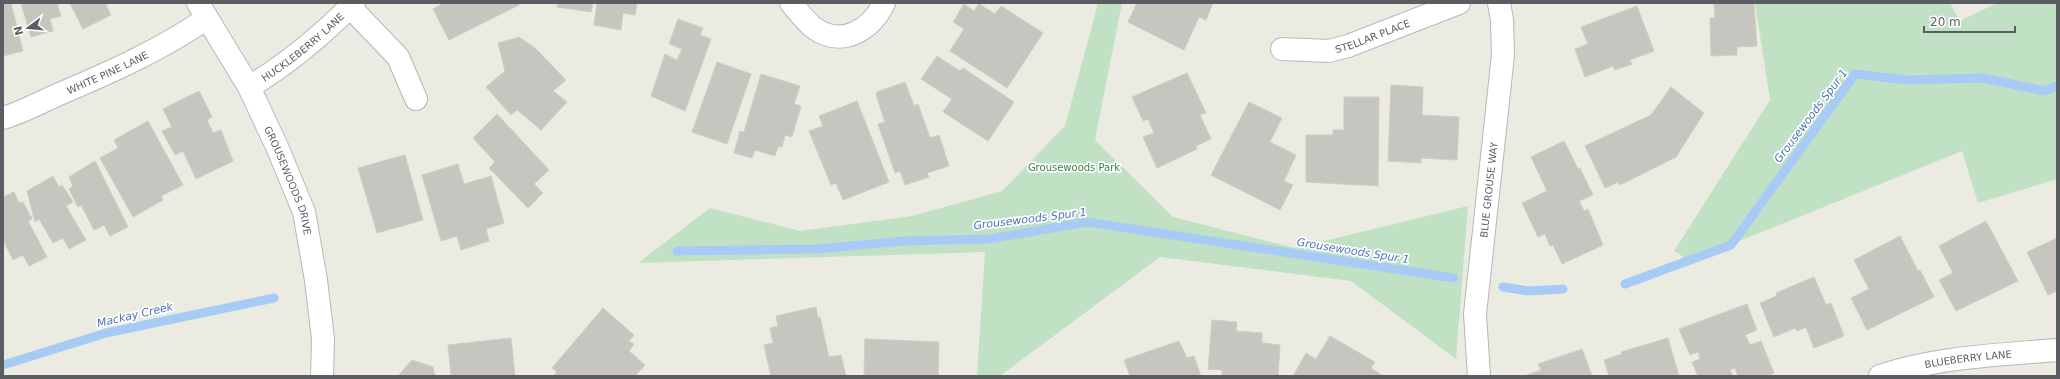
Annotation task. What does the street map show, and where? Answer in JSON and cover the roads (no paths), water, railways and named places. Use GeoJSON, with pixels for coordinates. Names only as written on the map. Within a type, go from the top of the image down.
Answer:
{"type":"FeatureCollection","features":[{"type":"Feature","properties":{"kind":"street"},"geometry":{"type":"LineString","coordinates":[[791,3],[814,28],[829,35],[848,36],[868,27],[884,3]]}},
{"type":"Feature","properties":{"kind":"street","name":"STELLAR PLACE"},"geometry":{"type":"LineString","coordinates":[[1282,49],[1329,51],[1348,46],[1460,3]]}},
{"type":"Feature","properties":{"kind":"street","name":"BLUE GROUSE WAY"},"geometry":{"type":"LineString","coordinates":[[1478,376],[1475,314],[1503,55],[1502,20],[1499,3]]}},
{"type":"Feature","properties":{"kind":"street"},"geometry":{"type":"LineString","coordinates":[[352,5],[398,57],[416,99]]}},
{"type":"Feature","properties":{"kind":"street","name":"HUCKLEBERRY LANE"},"geometry":{"type":"LineString","coordinates":[[249,87],[274,72],[314,41],[352,5]]}},
{"type":"Feature","properties":{"kind":"street","name":"GROUSEWOODS DRIVE"},"geometry":{"type":"LineString","coordinates":[[202,11],[249,87],[278,149],[304,212],[316,280],[322,339],[322,376]]}},
{"type":"Feature","properties":{"kind":"street","name":"WHITE PINE LANE"},"geometry":{"type":"LineString","coordinates":[[3,118],[80,86],[186,33],[202,11]]}},
{"type":"Feature","properties":{"kind":"street","name":"BLUEBERRY LANE"},"geometry":{"type":"LineString","coordinates":[[1880,376],[1909,366],[1956,358],[2057,350]]}},
{"type":"Feature","properties":{"kind":"waterway","name":"Grousewoods Spur 1"},"geometry":{"type":"LineString","coordinates":[[1625,284],[1731,245],[1855,74],[1908,80],[1983,78],[2044,91],[2057,86]]}},
{"type":"Feature","properties":{"kind":"waterway","name":"Grousewoods Spur 1"},"geometry":{"type":"LineString","coordinates":[[677,251],[817,249],[904,241],[989,239],[1087,222],[1454,278]]}},
{"type":"Feature","properties":{"kind":"waterway","name":"Grousewoods Spur 1"},"geometry":{"type":"LineString","coordinates":[[1503,287],[1528,291],[1563,289]]}},
{"type":"Feature","properties":{"kind":"waterway","name":"Mackay Creek"},"geometry":{"type":"LineString","coordinates":[[3,365],[106,333],[274,298]]}},
{"type":"Feature","properties":{"kind":"park label","name":"Grousewoods Park"},"geometry":{"type":"Point","coordinates":[1074,167]}}]}
